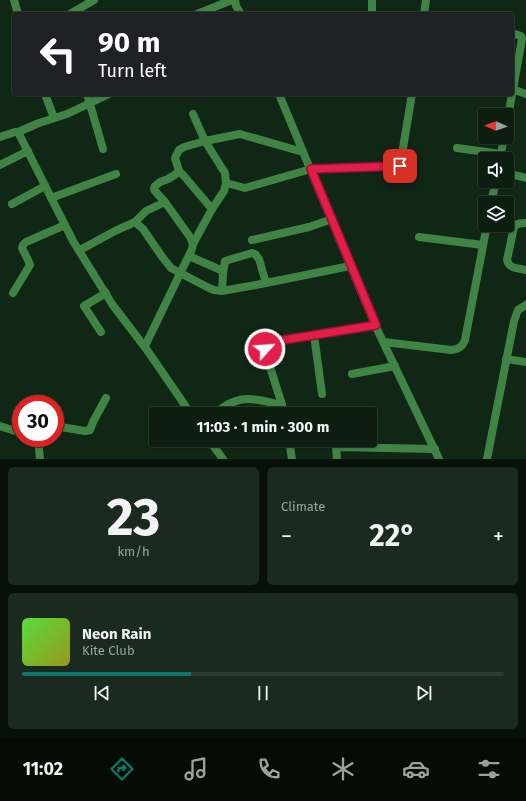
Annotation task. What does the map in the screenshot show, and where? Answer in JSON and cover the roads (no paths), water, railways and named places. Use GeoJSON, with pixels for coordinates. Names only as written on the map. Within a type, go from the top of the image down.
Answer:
{"type":"FeatureCollection","features":[{"type":"Feature","properties":{"kind":"street"},"geometry":{"type":"LineString","coordinates":[[14,0],[17,12]]}},
{"type":"Feature","properties":{"kind":"street"},"geometry":{"type":"LineString","coordinates":[[73,12],[94,0]]}},
{"type":"Feature","properties":{"kind":"street"},"geometry":{"type":"LineString","coordinates":[[202,12],[233,0],[239,12]]}},
{"type":"Feature","properties":{"kind":"street"},"geometry":{"type":"LineString","coordinates":[[372,0],[372,12]]}},
{"type":"Feature","properties":{"kind":"street"},"geometry":{"type":"LineString","coordinates":[[424,12],[426,0]]}},
{"type":"Feature","properties":{"kind":"street"},"geometry":{"type":"LineString","coordinates":[[514,34],[521,36],[523,52],[514,86]]}},
{"type":"Feature","properties":{"kind":"street"},"geometry":{"type":"LineString","coordinates":[[514,90],[526,94]]}},
{"type":"Feature","properties":{"kind":"street"},"geometry":{"type":"LineString","coordinates":[[46,96],[54,118]]}},
{"type":"Feature","properties":{"kind":"street"},"geometry":{"type":"LineString","coordinates":[[88,96],[103,149]]}},
{"type":"Feature","properties":{"kind":"street"},"geometry":{"type":"LineString","coordinates":[[0,136],[18,132],[25,128],[66,114],[105,96]]}},
{"type":"Feature","properties":{"kind":"street"},"geometry":{"type":"LineString","coordinates":[[280,96],[332,219],[350,266],[439,459]]}},
{"type":"Feature","properties":{"kind":"street"},"geometry":{"type":"LineString","coordinates":[[226,183],[246,188],[311,169],[400,166],[412,96]]}},
{"type":"Feature","properties":{"kind":"street"},"geometry":{"type":"LineString","coordinates":[[510,108],[512,96]]}},
{"type":"Feature","properties":{"kind":"street"},"geometry":{"type":"LineString","coordinates":[[145,346],[189,256],[193,244],[212,209],[224,191],[226,183],[225,173],[205,141],[193,114]]}},
{"type":"Feature","properties":{"kind":"street"},"geometry":{"type":"LineString","coordinates":[[18,132],[73,241],[80,250],[112,304],[145,346],[185,407]]}},
{"type":"Feature","properties":{"kind":"street"},"geometry":{"type":"LineString","coordinates":[[212,209],[179,171],[175,158],[178,150],[205,141],[240,134],[303,152]]}},
{"type":"Feature","properties":{"kind":"street"},"geometry":{"type":"LineString","coordinates":[[457,148],[478,152]]}},
{"type":"Feature","properties":{"kind":"street"},"geometry":{"type":"LineString","coordinates":[[0,165],[28,152]]}},
{"type":"Feature","properties":{"kind":"street"},"geometry":{"type":"LineString","coordinates":[[179,171],[168,179],[160,182],[154,189],[190,237],[193,244]]}},
{"type":"Feature","properties":{"kind":"street"},"geometry":{"type":"LineString","coordinates":[[51,198],[116,174]]}},
{"type":"Feature","properties":{"kind":"street"},"geometry":{"type":"LineString","coordinates":[[514,175],[526,178]]}},
{"type":"Feature","properties":{"kind":"street"},"geometry":{"type":"LineString","coordinates":[[12,204],[46,186]]}},
{"type":"Feature","properties":{"kind":"street"},"geometry":{"type":"LineString","coordinates":[[80,250],[135,222],[146,211],[164,202]]}},
{"type":"Feature","properties":{"kind":"street"},"geometry":{"type":"LineString","coordinates":[[252,240],[309,227],[332,219]]}},
{"type":"Feature","properties":{"kind":"street"},"geometry":{"type":"LineString","coordinates":[[135,222],[171,268],[180,274],[214,290],[222,291],[256,286],[350,266]]}},
{"type":"Feature","properties":{"kind":"street"},"geometry":{"type":"LineString","coordinates":[[526,223],[520,223],[514,227],[507,260],[510,266],[526,270]]}},
{"type":"Feature","properties":{"kind":"street"},"geometry":{"type":"LineString","coordinates":[[13,293],[30,265],[22,248],[23,245],[26,242],[65,225]]}},
{"type":"Feature","properties":{"kind":"street"},"geometry":{"type":"LineString","coordinates":[[384,342],[451,350],[458,349],[462,346],[465,340],[486,232]]}},
{"type":"Feature","properties":{"kind":"street"},"geometry":{"type":"LineString","coordinates":[[419,237],[483,245]]}},
{"type":"Feature","properties":{"kind":"street"},"geometry":{"type":"LineString","coordinates":[[222,291],[225,261],[252,253],[256,254],[259,259],[266,283]]}},
{"type":"Feature","properties":{"kind":"street"},"geometry":{"type":"LineString","coordinates":[[189,256],[223,271]]}},
{"type":"Feature","properties":{"kind":"street"},"geometry":{"type":"LineString","coordinates":[[102,332],[84,306],[106,293]]}},
{"type":"Feature","properties":{"kind":"street"},"geometry":{"type":"LineString","coordinates":[[487,459],[514,321],[518,310],[526,305]]}},
{"type":"Feature","properties":{"kind":"street"},"geometry":{"type":"LineString","coordinates":[[282,405],[266,354],[265,349],[267,344],[271,342],[376,325]]}},
{"type":"Feature","properties":{"kind":"street"},"geometry":{"type":"LineString","coordinates":[[314,335],[322,394]]}},
{"type":"Feature","properties":{"kind":"street"},"geometry":{"type":"LineString","coordinates":[[506,358],[526,362]]}},
{"type":"Feature","properties":{"kind":"street"},"geometry":{"type":"LineString","coordinates":[[352,374],[395,366]]}},
{"type":"Feature","properties":{"kind":"street"},"geometry":{"type":"LineString","coordinates":[[64,428],[85,431],[90,430],[106,398]]}},
{"type":"Feature","properties":{"kind":"street"},"geometry":{"type":"LineString","coordinates":[[224,407],[236,401],[248,399],[282,405]]}},
{"type":"Feature","properties":{"kind":"street"},"geometry":{"type":"LineString","coordinates":[[0,426],[12,430]]}},
{"type":"Feature","properties":{"kind":"street"},"geometry":{"type":"LineString","coordinates":[[377,446],[435,449]]}},
{"type":"Feature","properties":{"kind":"street"},"geometry":{"type":"LineString","coordinates":[[38,447],[40,459]]}},
{"type":"Feature","properties":{"kind":"street"},"geometry":{"type":"LineString","coordinates":[[214,447],[223,459]]}},
{"type":"Feature","properties":{"kind":"street"},"geometry":{"type":"LineString","coordinates":[[290,447],[292,459]]}},
{"type":"Feature","properties":{"kind":"street"},"geometry":{"type":"LineString","coordinates":[[336,447],[337,459]]}}]}
